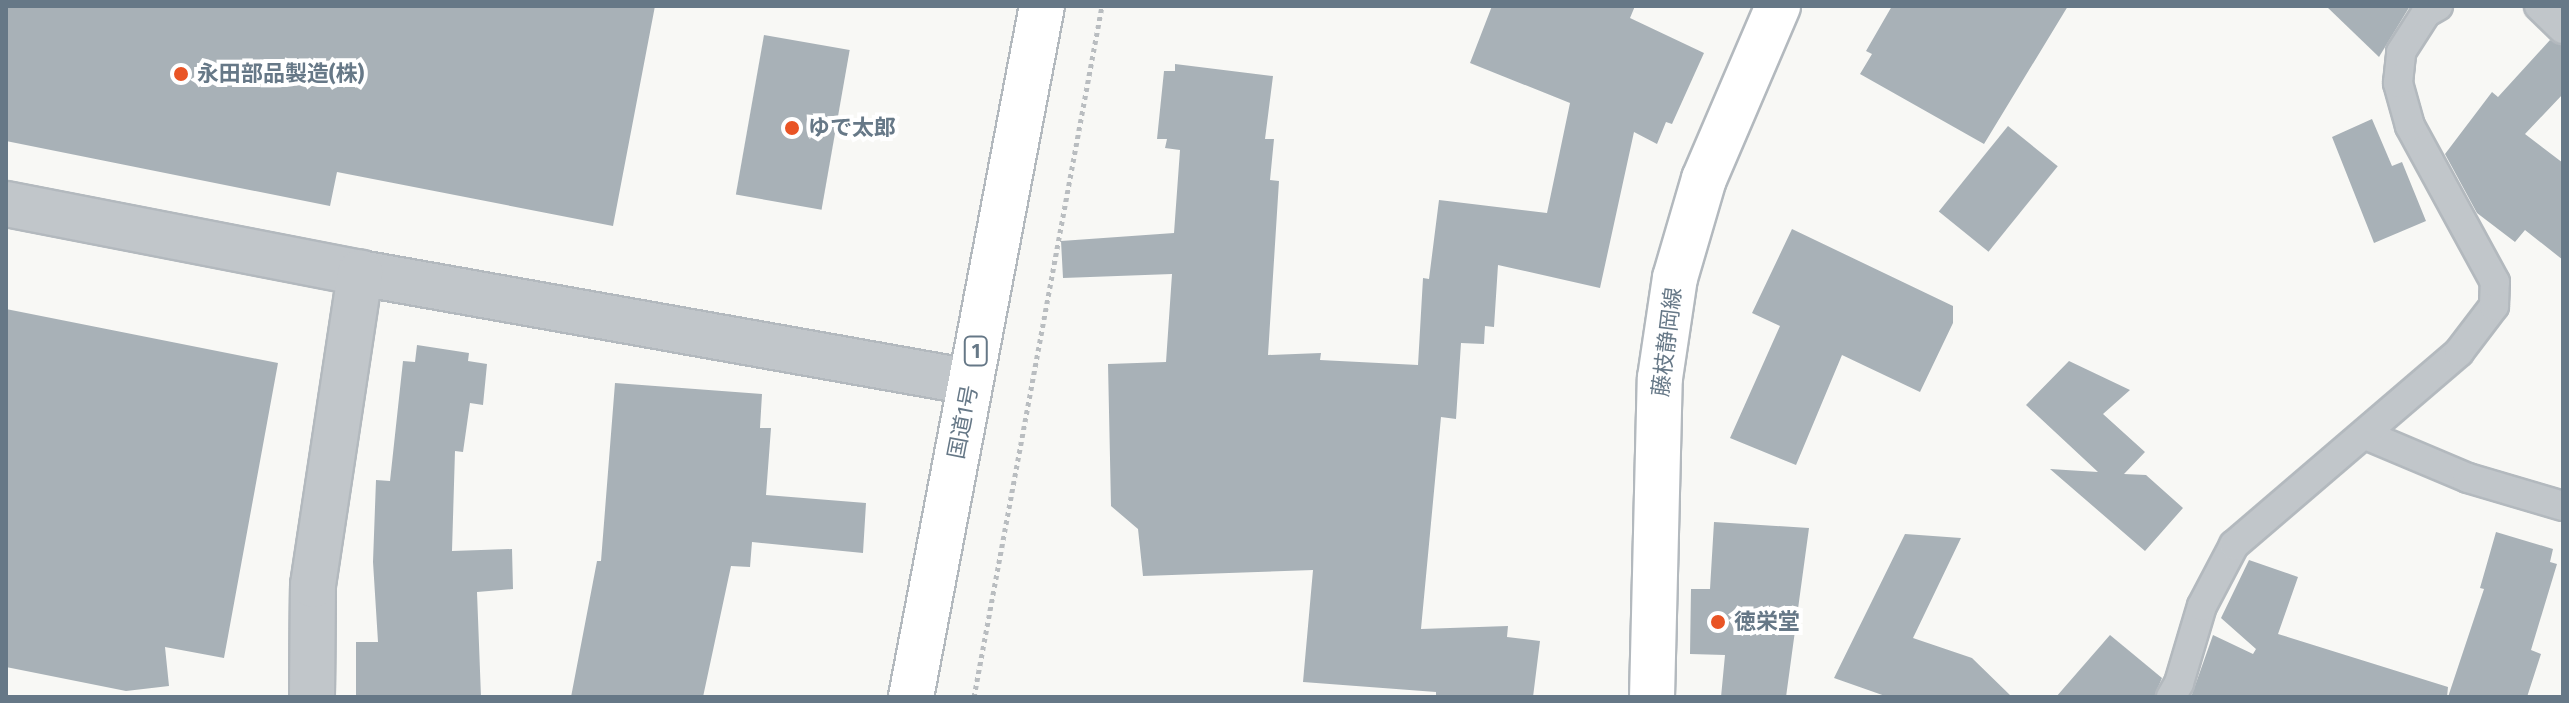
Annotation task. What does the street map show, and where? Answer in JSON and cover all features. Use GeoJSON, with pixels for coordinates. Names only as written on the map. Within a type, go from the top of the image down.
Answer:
{"type":"FeatureCollection","features":[{"type":"Feature","properties":{"kind":"main road","name":"国道1号"},"geometry":{"type":"LineString","coordinates":[[911,697],[1042,6]]}},
{"type":"Feature","properties":{"kind":"main road","name":"藤枝静岡線"},"geometry":{"type":"LineString","coordinates":[[1652,697],[1660,378],[1675,278],[1704,179],[1778,6]]}},
{"type":"Feature","properties":{"kind":"street"},"geometry":{"type":"LineString","coordinates":[[6,204],[360,273],[970,382]]}},
{"type":"Feature","properties":{"kind":"street"},"geometry":{"type":"LineString","coordinates":[[312,697],[313,585],[360,273]]}},
{"type":"Feature","properties":{"kind":"lane"},"geometry":{"type":"LineString","coordinates":[[2171,697],[2179,683],[2202,606],[2234,545],[2277,505],[2366,435],[2459,352],[2494,306],[2495,282],[2410,126],[2398,83],[2401,52],[2426,13],[2438,6]]}},
{"type":"Feature","properties":{"kind":"lane"},"geometry":{"type":"LineString","coordinates":[[2539,6],[2563,29]]}},
{"type":"Feature","properties":{"kind":"lane"},"geometry":{"type":"LineString","coordinates":[[2366,435],[2468,478],[2563,506]]}},
{"type":"Feature","properties":{"kind":"path"},"geometry":{"type":"LineString","coordinates":[[974,697],[1102,6]]}},
{"type":"Feature","properties":{"kind":"building"},"geometry":{"type":"Polygon","coordinates":[[[6,6],[655,6],[613,226],[337,172],[330,206],[6,141],[6,6]]]}},
{"type":"Feature","properties":{"kind":"building"},"geometry":{"type":"Polygon","coordinates":[[[1492,6],[1635,6],[1630,18],[1704,53],[1672,124],[1666,122],[1657,144],[1634,132],[1600,288],[1498,265],[1494,327],[1485,326],[1484,344],[1461,343],[1456,419],[1441,417],[1421,629],[1508,626],[1507,637],[1540,641],[1533,697],[1436,697],[1436,692],[1303,682],[1313,570],[1143,576],[1138,529],[1111,506],[1108,364],[1166,362],[1172,274],[1063,278],[1061,241],[1174,233],[1180,150],[1165,148],[1167,139],[1157,139],[1164,71],[1175,71],[1175,64],[1273,76],[1265,139],[1274,139],[1270,180],[1279,181],[1268,355],[1321,353],[1320,360],[1418,365],[1423,278],[1429,279],[1439,200],[1547,213],[1570,103],[1470,63],[1492,6]]]}},
{"type":"Feature","properties":{"kind":"building"},"geometry":{"type":"Polygon","coordinates":[[[1892,6],[2068,6],[1984,144],[1860,74],[1872,54],[1866,51],[1892,6]]]}},
{"type":"Feature","properties":{"kind":"building"},"geometry":{"type":"Polygon","coordinates":[[[2326,6],[2410,6],[2379,57],[2326,6]]]}},
{"type":"Feature","properties":{"kind":"building"},"geometry":{"type":"Polygon","coordinates":[[[764,35],[850,50],[822,210],[736,195],[764,35]]]}},
{"type":"Feature","properties":{"kind":"building"},"geometry":{"type":"Polygon","coordinates":[[[2550,40],[2563,46],[2563,94],[2525,134],[2563,163],[2563,260],[2525,230],[2515,242],[2477,213],[2445,154],[2492,92],[2498,97],[2550,40]]]}},
{"type":"Feature","properties":{"kind":"building"},"geometry":{"type":"Polygon","coordinates":[[[2372,119],[2392,166],[2402,162],[2426,221],[2374,243],[2332,137],[2372,119]]]}},
{"type":"Feature","properties":{"kind":"building"},"geometry":{"type":"Polygon","coordinates":[[[2008,126],[2058,166],[1989,252],[1939,211],[2008,126]]]}},
{"type":"Feature","properties":{"kind":"building"},"geometry":{"type":"Polygon","coordinates":[[[1792,229],[1953,306],[1953,323],[1920,392],[1842,355],[1796,465],[1730,438],[1780,326],[1752,313],[1792,229]]]}},
{"type":"Feature","properties":{"kind":"building"},"geometry":{"type":"Polygon","coordinates":[[[6,309],[278,363],[224,658],[165,647],[169,686],[126,691],[6,667],[6,309]]]}},
{"type":"Feature","properties":{"kind":"building"},"geometry":{"type":"Polygon","coordinates":[[[417,345],[469,353],[468,361],[487,364],[483,405],[470,403],[463,452],[455,451],[452,551],[512,549],[513,589],[477,592],[481,697],[356,697],[356,642],[378,642],[373,562],[376,480],[390,481],[403,361],[415,362],[417,345]]]}},
{"type":"Feature","properties":{"kind":"building"},"geometry":{"type":"Polygon","coordinates":[[[2069,361],[2130,390],[2103,414],[2145,452],[2124,474],[2146,475],[2183,508],[2145,551],[2050,469],[2098,472],[2026,405],[2069,361]]]}},
{"type":"Feature","properties":{"kind":"building"},"geometry":{"type":"Polygon","coordinates":[[[615,383],[762,394],[760,428],[771,428],[766,495],[866,503],[863,553],[752,542],[750,567],[731,566],[703,697],[571,697],[597,561],[601,561],[615,383]]]}},
{"type":"Feature","properties":{"kind":"building"},"geometry":{"type":"Polygon","coordinates":[[[1714,522],[1809,528],[1786,697],[1721,697],[1725,655],[1690,654],[1691,589],[1710,589],[1714,522]]]}},
{"type":"Feature","properties":{"kind":"building"},"geometry":{"type":"Polygon","coordinates":[[[2496,532],[2553,549],[2550,562],[2557,564],[2531,650],[2541,654],[2527,697],[2448,697],[2484,589],[2480,588],[2496,532]]]}},
{"type":"Feature","properties":{"kind":"building"},"geometry":{"type":"Polygon","coordinates":[[[1905,534],[1961,538],[1913,638],[1972,658],[2012,697],[1888,697],[1834,678],[1905,534]]]}},
{"type":"Feature","properties":{"kind":"building"},"geometry":{"type":"Polygon","coordinates":[[[2249,560],[2298,577],[2278,634],[2448,687],[2447,697],[2191,697],[2213,635],[2253,654],[2256,649],[2221,618],[2249,560]]]}},
{"type":"Feature","properties":{"kind":"building"},"geometry":{"type":"Polygon","coordinates":[[[2110,635],[2162,678],[2154,697],[2056,697],[2110,635]]]}},
{"type":"Feature","properties":{"kind":"place","name":"永田部品製造(株)"},"geometry":{"type":"Point","coordinates":[181,74]}},
{"type":"Feature","properties":{"kind":"place","name":"ゆで太郎"},"geometry":{"type":"Point","coordinates":[792,128]}},
{"type":"Feature","properties":{"kind":"place","name":"徳栄堂"},"geometry":{"type":"Point","coordinates":[1718,622]}}]}
